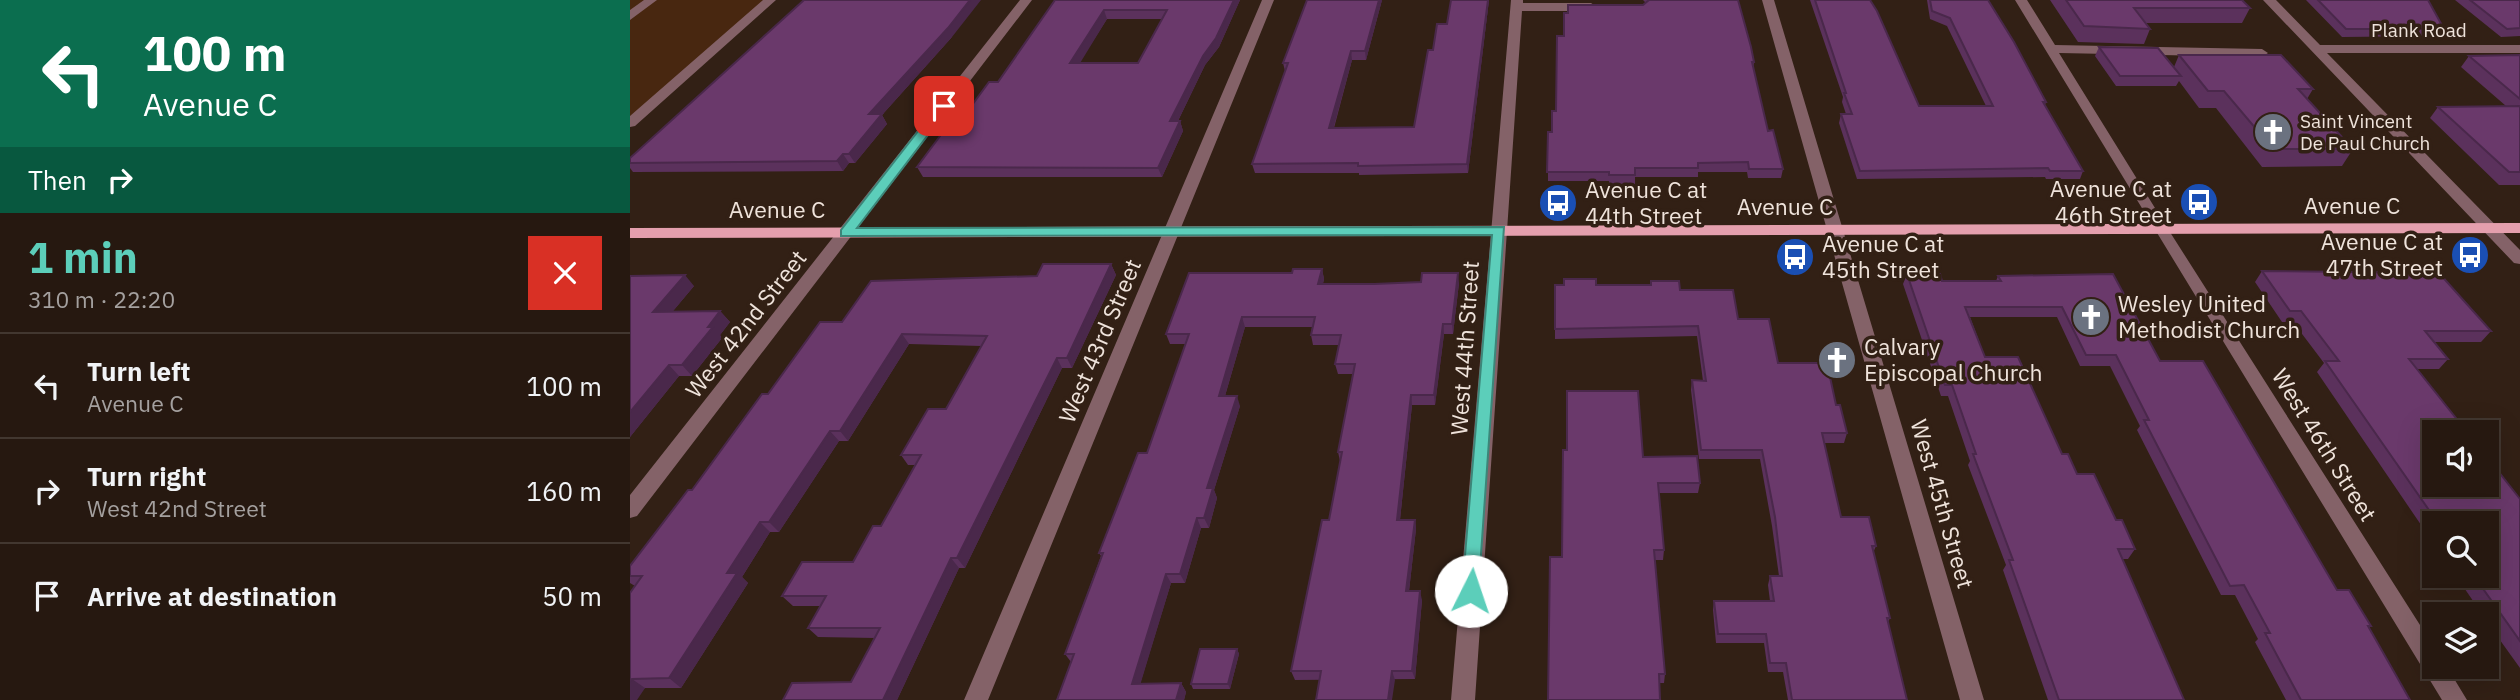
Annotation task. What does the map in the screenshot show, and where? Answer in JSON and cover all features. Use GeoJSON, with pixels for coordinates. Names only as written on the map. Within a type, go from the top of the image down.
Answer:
{"type":"FeatureCollection","features":[{"type":"Feature","properties":{"kind":"main road","name":"Avenue C"},"geometry":{"type":"LineString","coordinates":[[630,233],[2520,228]]}},
{"type":"Feature","properties":{"kind":"street"},"geometry":{"type":"LineString","coordinates":[[630,16],[651,0]]}},
{"type":"Feature","properties":{"kind":"street"},"geometry":{"type":"LineString","coordinates":[[630,123],[770,0]]}},
{"type":"Feature","properties":{"kind":"street","name":"West 42nd Street"},"geometry":{"type":"LineString","coordinates":[[630,510],[1026,0]]}},
{"type":"Feature","properties":{"kind":"street","name":"West 43rd Street"},"geometry":{"type":"LineString","coordinates":[[976,700],[1268,0]]}},
{"type":"Feature","properties":{"kind":"street","name":"West 45th Street"},"geometry":{"type":"LineString","coordinates":[[1768,0],[1972,700]]}},
{"type":"Feature","properties":{"kind":"street","name":"West 46th Street"},"geometry":{"type":"LineString","coordinates":[[2021,0],[2160,229],[2455,700]]}},
{"type":"Feature","properties":{"kind":"street"},"geometry":{"type":"LineString","coordinates":[[2269,0],[2520,259]]}},
{"type":"Feature","properties":{"kind":"street"},"geometry":{"type":"LineString","coordinates":[[1517,3],[1602,7]]}},
{"type":"Feature","properties":{"kind":"street","name":"West 44th Street"},"geometry":{"type":"LineString","coordinates":[[1463,700],[1517,3]]}},
{"type":"Feature","properties":{"kind":"street"},"geometry":{"type":"LineString","coordinates":[[2052,49],[2262,53]]}},
{"type":"Feature","properties":{"kind":"street","name":"Plank Road"},"geometry":{"type":"LineString","coordinates":[[2317,49],[2520,49]]}},
{"type":"Feature","properties":{"kind":"shaded area"},"geometry":{"type":"Polygon","coordinates":[[[630,0],[770,0],[630,124],[630,0]]]}},
{"type":"Feature","properties":{"kind":"building"},"geometry":{"type":"Polygon","coordinates":[[[804,0],[970,0],[948,28],[869,114],[882,114],[849,154],[843,154],[837,161],[630,163],[630,158],[804,0]]]}},
{"type":"Feature","properties":{"kind":"building"},"geometry":{"type":"Polygon","coordinates":[[[1055,0],[1234,0],[1170,121],[1180,121],[1158,168],[917,167],[952,120],[961,120],[989,82],[998,82],[1055,0]],[[1104,10],[1070,63],[1138,63],[1167,10],[1104,10]]]}},
{"type":"Feature","properties":{"kind":"building"},"geometry":{"type":"Polygon","coordinates":[[[1307,0],[1379,0],[1365,51],[1351,51],[1329,128],[1414,127],[1428,50],[1433,50],[1437,24],[1447,24],[1451,0],[1488,0],[1467,164],[1252,164],[1288,63],[1283,63],[1307,0]]]}},
{"type":"Feature","properties":{"kind":"building"},"geometry":{"type":"Polygon","coordinates":[[[1649,0],[1738,0],[1751,47],[1768,131],[1773,130],[1783,169],[1749,169],[1748,162],[1698,163],[1698,168],[1635,168],[1635,175],[1609,175],[1609,172],[1547,172],[1548,132],[1552,132],[1552,111],[1556,111],[1557,36],[1564,36],[1564,13],[1568,13],[1568,5],[1643,5],[1649,0]]]}},
{"type":"Feature","properties":{"kind":"building"},"geometry":{"type":"Polygon","coordinates":[[[1815,0],[1870,0],[1919,106],[1993,106],[1950,18],[1932,11],[1930,0],[1988,0],[2014,42],[2046,102],[2043,102],[2083,171],[2050,171],[2048,168],[1860,171],[1841,114],[1852,114],[1815,0]]]}},
{"type":"Feature","properties":{"kind":"building"},"geometry":{"type":"Polygon","coordinates":[[[2066,0],[2242,0],[2250,8],[2134,8],[2150,29],[2084,26],[2066,0]]]}},
{"type":"Feature","properties":{"kind":"building"},"geometry":{"type":"Polygon","coordinates":[[[2318,0],[2428,0],[2444,29],[2346,29],[2318,0]]]}},
{"type":"Feature","properties":{"kind":"building"},"geometry":{"type":"Polygon","coordinates":[[[2470,0],[2520,0],[2520,28],[2507,29],[2470,0]]]}},
{"type":"Feature","properties":{"kind":"building"},"geometry":{"type":"Polygon","coordinates":[[[2099,47],[2158,48],[2181,76],[2120,76],[2099,47]]]}},
{"type":"Feature","properties":{"kind":"building"},"geometry":{"type":"Polygon","coordinates":[[[2179,55],[2281,55],[2313,89],[2298,89],[2353,149],[2273,149],[2224,91],[2208,91],[2179,55]]]}},
{"type":"Feature","properties":{"kind":"building"},"geometry":{"type":"Polygon","coordinates":[[[2520,55],[2520,99],[2469,56],[2520,55]]]}},
{"type":"Feature","properties":{"kind":"building"},"geometry":{"type":"Polygon","coordinates":[[[2520,106],[2520,172],[2509,172],[2438,107],[2520,106]]]}},
{"type":"Feature","properties":{"kind":"building"},"geometry":{"type":"Polygon","coordinates":[[[1043,264],[1111,264],[1067,358],[1057,358],[957,558],[951,558],[883,700],[783,700],[792,683],[851,682],[880,628],[808,628],[826,596],[782,596],[802,562],[853,562],[873,526],[881,526],[921,455],[901,455],[928,409],[946,409],[987,336],[902,334],[840,431],[830,431],[769,522],[760,522],[727,573],[737,573],[669,678],[630,681],[630,593],[642,576],[630,576],[630,566],[688,490],[692,490],[762,394],[768,394],[820,322],[842,322],[871,281],[1037,276],[1043,264]]]}},
{"type":"Feature","properties":{"kind":"building"},"geometry":{"type":"Polygon","coordinates":[[[1293,269],[1322,269],[1318,284],[1421,282],[1422,273],[1458,273],[1452,324],[1443,324],[1434,395],[1411,395],[1397,520],[1415,520],[1406,591],[1420,591],[1412,671],[1392,671],[1388,700],[1316,700],[1321,671],[1291,671],[1322,520],[1329,520],[1342,452],[1338,452],[1355,364],[1335,364],[1341,335],[1311,335],[1315,317],[1242,317],[1219,396],[1237,396],[1207,488],[1213,488],[1204,518],[1197,518],[1180,574],[1166,574],[1132,684],[1181,683],[1176,700],[1057,700],[1074,654],[1065,654],[1103,553],[1099,553],[1138,453],[1147,453],[1189,334],[1166,334],[1189,273],[1292,273],[1293,269]]]}},
{"type":"Feature","properties":{"kind":"building"},"geometry":{"type":"Polygon","coordinates":[[[2262,271],[2439,273],[2491,331],[2425,331],[2448,359],[2409,359],[2457,420],[2422,420],[2422,497],[2499,497],[2499,472],[2520,499],[2520,641],[2499,611],[2499,602],[2492,602],[2482,588],[2499,588],[2499,511],[2430,511],[2325,361],[2339,361],[2301,311],[2290,311],[2262,271]]]}},
{"type":"Feature","properties":{"kind":"building"},"geometry":{"type":"Polygon","coordinates":[[[1907,274],[1940,274],[1942,281],[2001,281],[1998,276],[2113,274],[2160,361],[2203,361],[2337,590],[2349,590],[2371,626],[2368,626],[2410,700],[2301,700],[2265,633],[2270,633],[2244,585],[2230,586],[2144,420],[2149,420],[2116,355],[2086,355],[2062,307],[1965,307],[1985,357],[2018,357],[2062,454],[2068,454],[2077,474],[2094,474],[2116,520],[2122,520],[2135,549],[2118,549],[2184,700],[2059,700],[2009,560],[2013,560],[1973,454],[1976,454],[1952,385],[1945,385],[1907,274]]]}},
{"type":"Feature","properties":{"kind":"building"},"geometry":{"type":"Polygon","coordinates":[[[685,275],[653,312],[720,311],[708,327],[713,327],[682,365],[669,365],[630,412],[630,276],[685,275]]]}},
{"type":"Feature","properties":{"kind":"building"},"geometry":{"type":"Polygon","coordinates":[[[1564,279],[1596,279],[1596,285],[1651,285],[1651,281],[1679,281],[1680,290],[1733,290],[1738,319],[1769,319],[1778,363],[1827,363],[1836,405],[1840,405],[1847,433],[1822,433],[1841,517],[1869,517],[1876,546],[1872,546],[1907,700],[1792,700],[1786,663],[1770,663],[1766,634],[1718,634],[1714,601],[1774,601],[1770,576],[1782,576],[1775,517],[1762,450],[1701,450],[1692,380],[1706,381],[1698,326],[1555,329],[1555,285],[1564,285],[1564,279]]]}},
{"type":"Feature","properties":{"kind":"building"},"geometry":{"type":"Polygon","coordinates":[[[1567,391],[1638,391],[1643,457],[1697,456],[1700,483],[1658,483],[1664,550],[1654,550],[1665,674],[1659,674],[1660,700],[1548,700],[1550,557],[1562,557],[1563,450],[1567,450],[1567,391]]]}},
{"type":"Feature","properties":{"kind":"building"},"geometry":{"type":"Polygon","coordinates":[[[1200,649],[1237,649],[1228,684],[1191,684],[1200,649]]]}},
{"type":"Feature","properties":{"kind":"place","name":"Saint Vincent De Paul Church"},"geometry":{"type":"Point","coordinates":[2273,132]}},
{"type":"Feature","properties":{"kind":"place","name":"Avenue C at 46th Street"},"geometry":{"type":"Point","coordinates":[2199,202]}},
{"type":"Feature","properties":{"kind":"place","name":"Avenue C at 44th Street"},"geometry":{"type":"Point","coordinates":[1558,203]}},
{"type":"Feature","properties":{"kind":"place","name":"Avenue C at 47th Street"},"geometry":{"type":"Point","coordinates":[2470,255]}},
{"type":"Feature","properties":{"kind":"place","name":"Avenue C at 45th Street"},"geometry":{"type":"Point","coordinates":[1795,257]}},
{"type":"Feature","properties":{"kind":"place","name":"Wesley United Methodist Church"},"geometry":{"type":"Point","coordinates":[2091,317]}},
{"type":"Feature","properties":{"kind":"place","name":"Calvary Episcopal Church"},"geometry":{"type":"Point","coordinates":[1837,360]}},
{"type":"Feature","properties":{"kind":"route"},"geometry":{"type":"LineString","coordinates":[[944,106],[846,233],[1499,230],[1471,591]]}}]}
